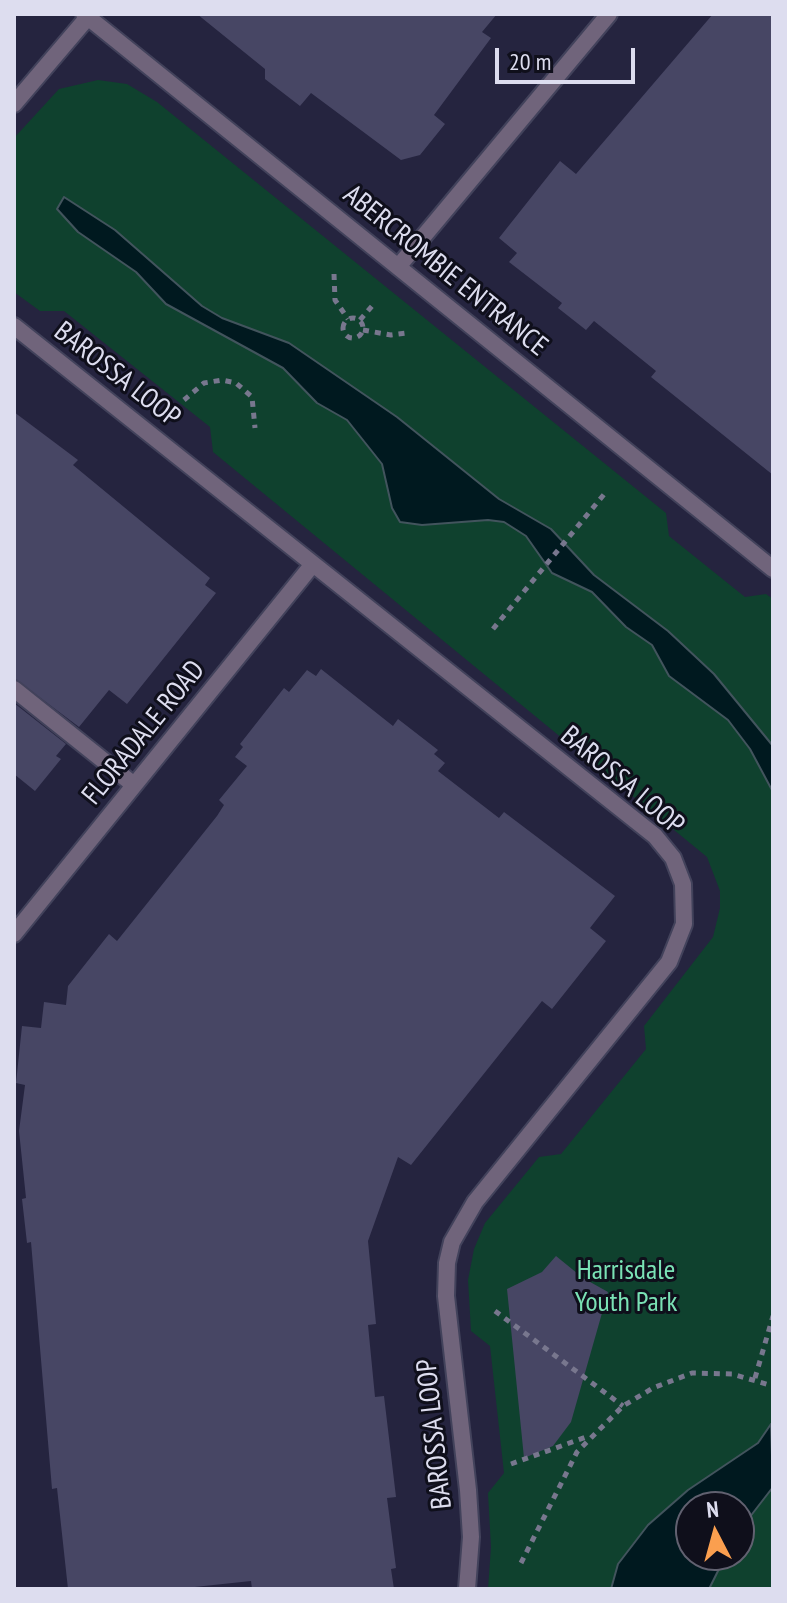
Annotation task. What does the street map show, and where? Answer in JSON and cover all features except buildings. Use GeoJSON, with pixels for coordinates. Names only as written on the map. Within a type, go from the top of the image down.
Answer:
{"type":"FeatureCollection","features":[{"type":"Feature","properties":{"kind":"street"},"geometry":{"type":"LineString","coordinates":[[398,267],[609,14]]}},
{"type":"Feature","properties":{"kind":"street"},"geometry":{"type":"LineString","coordinates":[[14,104],[86,16]]}},
{"type":"Feature","properties":{"kind":"street","name":"ABERCROMBIE ENTRANCE"},"geometry":{"type":"LineString","coordinates":[[86,16],[773,569]]}},
{"type":"Feature","properties":{"kind":"street","name":"BAROSSA LOOP"},"geometry":{"type":"LineString","coordinates":[[14,326],[655,836],[673,858],[683,884],[684,924],[669,962],[475,1202],[452,1242],[446,1296],[468,1490],[471,1537],[467,1589]]}},
{"type":"Feature","properties":{"kind":"street","name":"FLORADALE ROAD"},"geometry":{"type":"LineString","coordinates":[[14,934],[313,564]]}},
{"type":"Feature","properties":{"kind":"street"},"geometry":{"type":"LineString","coordinates":[[14,689],[134,785]]}},
{"type":"Feature","properties":{"kind":"path"},"geometry":{"type":"LineString","coordinates":[[334,274],[335,300],[348,319]]}},
{"type":"Feature","properties":{"kind":"path"},"geometry":{"type":"LineString","coordinates":[[360,320],[373,305]]}},
{"type":"Feature","properties":{"kind":"path"},"geometry":{"type":"LineString","coordinates":[[348,319],[360,320]]}},
{"type":"Feature","properties":{"kind":"path"},"geometry":{"type":"LineString","coordinates":[[348,319],[342,327],[347,337],[358,337],[363,330]]}},
{"type":"Feature","properties":{"kind":"path"},"geometry":{"type":"LineString","coordinates":[[360,320],[363,330]]}},
{"type":"Feature","properties":{"kind":"path"},"geometry":{"type":"LineString","coordinates":[[363,330],[391,335],[407,333]]}},
{"type":"Feature","properties":{"kind":"path"},"geometry":{"type":"LineString","coordinates":[[184,400],[204,383],[222,380],[236,383],[252,397],[255,428]]}},
{"type":"Feature","properties":{"kind":"path"},"geometry":{"type":"LineString","coordinates":[[493,629],[606,492]]}},
{"type":"Feature","properties":{"kind":"path"},"geometry":{"type":"LineString","coordinates":[[495,1311],[623,1406]]}},
{"type":"Feature","properties":{"kind":"path"},"geometry":{"type":"LineString","coordinates":[[755,1378],[773,1316]]}},
{"type":"Feature","properties":{"kind":"path"},"geometry":{"type":"LineString","coordinates":[[521,1563],[567,1468],[591,1435],[623,1406],[653,1388],[692,1373],[718,1372],[755,1378],[773,1386]]}},
{"type":"Feature","properties":{"kind":"path"},"geometry":{"type":"LineString","coordinates":[[511,1464],[591,1435]]}},
{"type":"Feature","properties":{"kind":"green space","name":"Harrisdale Youth Park"},"geometry":{"type":"Polygon","coordinates":[[[98,80],[127,84],[157,102],[666,513],[669,536],[745,597],[766,594],[773,599],[773,1589],[488,1589],[491,1547],[488,1493],[504,1473],[490,1346],[471,1331],[468,1280],[474,1249],[485,1223],[539,1157],[561,1154],[646,1049],[644,1026],[713,937],[720,908],[720,891],[707,857],[213,452],[210,427],[64,311],[40,311],[14,292],[14,138],[59,89],[98,80]]]}},
{"type":"Feature","properties":{"kind":"water"},"geometry":{"type":"Polygon","coordinates":[[[64,197],[115,230],[202,306],[222,318],[289,343],[397,417],[499,499],[551,529],[594,575],[668,631],[714,674],[773,746],[773,792],[750,749],[728,720],[669,676],[652,645],[626,627],[592,592],[552,573],[526,536],[504,522],[488,520],[422,525],[400,522],[392,508],[382,464],[347,420],[317,403],[283,368],[166,304],[136,272],[78,232],[57,209],[64,197]]]}},
{"type":"Feature","properties":{"kind":"water"},"geometry":{"type":"Polygon","coordinates":[[[771,1424],[773,1487],[755,1510],[755,1491],[687,1491],[688,1490],[758,1443],[771,1424]]]}},
{"type":"Feature","properties":{"kind":"water"},"geometry":{"type":"Polygon","coordinates":[[[675,1501],[675,1571],[718,1571],[709,1589],[611,1589],[618,1564],[648,1525],[675,1501]]]}}]}
